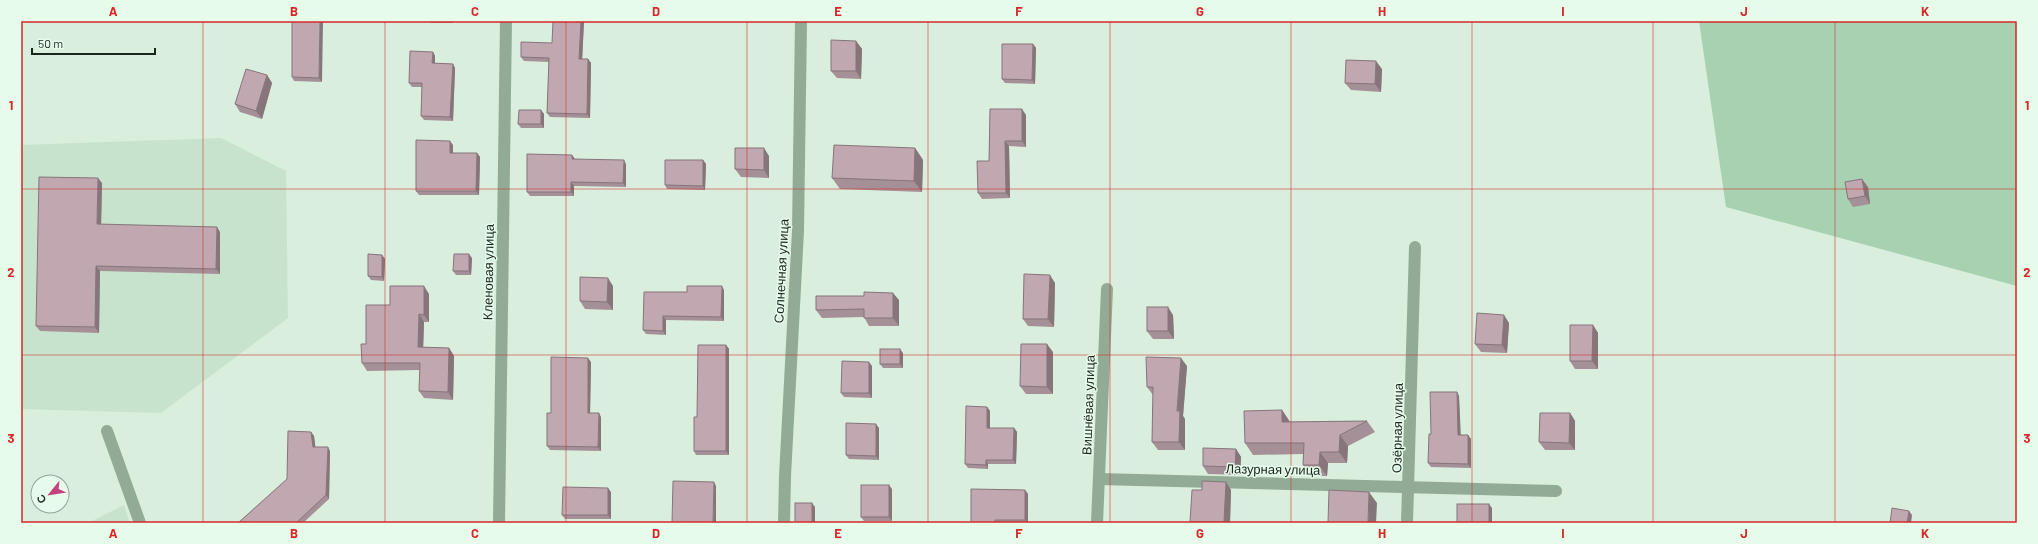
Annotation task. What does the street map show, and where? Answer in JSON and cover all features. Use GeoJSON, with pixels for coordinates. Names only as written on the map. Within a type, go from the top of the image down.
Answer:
{"type":"FeatureCollection","features":[{"type":"Feature","properties":{"kind":"street","name":"Кленовая улица"},"geometry":{"type":"LineString","coordinates":[[499,523],[506,21]]}},
{"type":"Feature","properties":{"kind":"street","name":"Солнечная улица"},"geometry":{"type":"LineString","coordinates":[[784,523],[785,476],[798,231],[801,21]]}},
{"type":"Feature","properties":{"kind":"street","name":"Озёрная улица"},"geometry":{"type":"LineString","coordinates":[[1415,247],[1410,486],[1556,491]]}},
{"type":"Feature","properties":{"kind":"street","name":"Вишнёвая улица"},"geometry":{"type":"LineString","coordinates":[[1097,523],[1107,289]]}},
{"type":"Feature","properties":{"kind":"street"},"geometry":{"type":"LineString","coordinates":[[107,431],[140,523]]}},
{"type":"Feature","properties":{"kind":"street","name":"Лазурная улица"},"geometry":{"type":"LineString","coordinates":[[1099,479],[1410,486]]}},
{"type":"Feature","properties":{"kind":"street"},"geometry":{"type":"LineString","coordinates":[[1407,523],[1410,486]]}},
{"type":"Feature","properties":{"kind":"shaded area"},"geometry":{"type":"Polygon","coordinates":[[[1699,21],[2017,21],[2017,286],[1726,207],[1699,21]]]}},
{"type":"Feature","properties":{"kind":"shaded area"},"geometry":{"type":"Polygon","coordinates":[[[221,138],[286,171],[288,318],[161,413],[21,409],[21,145],[221,138]]]}},
{"type":"Feature","properties":{"kind":"shaded area"},"geometry":{"type":"Polygon","coordinates":[[[124,505],[130,523],[88,523],[124,505]]]}},
{"type":"Feature","properties":{"kind":"building"},"geometry":{"type":"Polygon","coordinates":[[[292,21],[320,21],[319,78],[292,77],[292,21]]]}},
{"type":"Feature","properties":{"kind":"building"},"geometry":{"type":"Polygon","coordinates":[[[553,21],[581,21],[579,59],[588,59],[587,114],[547,113],[549,58],[521,57],[521,42],[552,43],[553,21]]]}},
{"type":"Feature","properties":{"kind":"building"},"geometry":{"type":"Polygon","coordinates":[[[831,40],[856,41],[856,71],[831,71],[831,40]]]}},
{"type":"Feature","properties":{"kind":"building"},"geometry":{"type":"Polygon","coordinates":[[[1002,44],[1033,44],[1032,80],[1002,79],[1002,44]]]}},
{"type":"Feature","properties":{"kind":"building"},"geometry":{"type":"Polygon","coordinates":[[[410,51],[433,52],[432,63],[453,64],[450,117],[421,116],[422,83],[409,83],[410,51]]]}},
{"type":"Feature","properties":{"kind":"building"},"geometry":{"type":"Polygon","coordinates":[[[1346,60],[1376,61],[1375,84],[1345,83],[1346,60]]]}},
{"type":"Feature","properties":{"kind":"building"},"geometry":{"type":"Polygon","coordinates":[[[246,69],[267,75],[256,111],[235,104],[246,69]]]}},
{"type":"Feature","properties":{"kind":"building"},"geometry":{"type":"Polygon","coordinates":[[[990,109],[1022,109],[1022,141],[1005,141],[1006,193],[978,193],[977,161],[989,161],[990,109]]]}},
{"type":"Feature","properties":{"kind":"building"},"geometry":{"type":"Polygon","coordinates":[[[519,110],[541,110],[541,124],[518,124],[519,110]]]}},
{"type":"Feature","properties":{"kind":"building"},"geometry":{"type":"Polygon","coordinates":[[[416,140],[450,141],[450,153],[477,153],[476,191],[416,191],[416,140]]]}},
{"type":"Feature","properties":{"kind":"building"},"geometry":{"type":"Polygon","coordinates":[[[834,145],[915,148],[914,181],[832,178],[834,145]]]}},
{"type":"Feature","properties":{"kind":"building"},"geometry":{"type":"Polygon","coordinates":[[[735,148],[764,148],[764,170],[735,169],[735,148]]]}},
{"type":"Feature","properties":{"kind":"building"},"geometry":{"type":"Polygon","coordinates":[[[527,154],[572,155],[572,159],[624,160],[623,183],[571,182],[571,192],[527,192],[527,154]]]}},
{"type":"Feature","properties":{"kind":"building"},"geometry":{"type":"Polygon","coordinates":[[[665,160],[703,160],[703,186],[665,185],[665,160]]]}},
{"type":"Feature","properties":{"kind":"building"},"geometry":{"type":"Polygon","coordinates":[[[39,177],[98,178],[97,224],[217,227],[216,269],[96,266],[95,327],[36,326],[39,177]]]}},
{"type":"Feature","properties":{"kind":"building"},"geometry":{"type":"Polygon","coordinates":[[[1862,179],[1865,196],[1848,199],[1845,182],[1862,179]]]}},
{"type":"Feature","properties":{"kind":"building"},"geometry":{"type":"Polygon","coordinates":[[[368,254],[382,255],[382,277],[368,276],[368,254]]]}},
{"type":"Feature","properties":{"kind":"building"},"geometry":{"type":"Polygon","coordinates":[[[454,254],[469,254],[469,271],[453,271],[454,254]]]}},
{"type":"Feature","properties":{"kind":"building"},"geometry":{"type":"Polygon","coordinates":[[[1024,274],[1050,275],[1048,319],[1023,319],[1024,274]]]}},
{"type":"Feature","properties":{"kind":"building"},"geometry":{"type":"Polygon","coordinates":[[[580,277],[608,278],[607,302],[580,301],[580,277]]]}},
{"type":"Feature","properties":{"kind":"building"},"geometry":{"type":"Polygon","coordinates":[[[390,286],[424,286],[424,315],[419,314],[418,347],[449,348],[448,392],[419,391],[420,363],[362,363],[361,344],[366,344],[366,305],[390,305],[390,286]]]}},
{"type":"Feature","properties":{"kind":"building"},"geometry":{"type":"Polygon","coordinates":[[[687,286],[722,286],[721,317],[663,316],[663,331],[643,330],[644,292],[687,292],[687,286]]]}},
{"type":"Feature","properties":{"kind":"building"},"geometry":{"type":"Polygon","coordinates":[[[864,292],[893,293],[893,318],[864,318],[864,309],[816,310],[816,296],[864,296],[864,292]]]}},
{"type":"Feature","properties":{"kind":"building"},"geometry":{"type":"Polygon","coordinates":[[[1147,307],[1168,307],[1168,331],[1147,331],[1147,307]]]}},
{"type":"Feature","properties":{"kind":"building"},"geometry":{"type":"Polygon","coordinates":[[[1477,313],[1504,315],[1502,345],[1475,344],[1477,313]]]}},
{"type":"Feature","properties":{"kind":"building"},"geometry":{"type":"Polygon","coordinates":[[[1570,325],[1593,325],[1592,361],[1570,361],[1570,325]]]}},
{"type":"Feature","properties":{"kind":"building"},"geometry":{"type":"Polygon","coordinates":[[[1021,344],[1047,344],[1047,387],[1020,386],[1021,344]]]}},
{"type":"Feature","properties":{"kind":"building"},"geometry":{"type":"Polygon","coordinates":[[[698,345],[726,345],[726,451],[694,451],[694,417],[697,417],[698,345]]]}},
{"type":"Feature","properties":{"kind":"building"},"geometry":{"type":"Polygon","coordinates":[[[880,349],[900,349],[900,364],[880,364],[880,349]]]}},
{"type":"Feature","properties":{"kind":"building"},"geometry":{"type":"Polygon","coordinates":[[[551,357],[588,358],[588,413],[599,413],[598,447],[547,446],[547,413],[551,413],[551,357]]]}},
{"type":"Feature","properties":{"kind":"building"},"geometry":{"type":"Polygon","coordinates":[[[1146,357],[1181,358],[1177,411],[1180,411],[1179,442],[1152,442],[1153,387],[1147,387],[1146,357]]]}},
{"type":"Feature","properties":{"kind":"building"},"geometry":{"type":"Polygon","coordinates":[[[842,361],[869,362],[869,393],[841,393],[842,361]]]}},
{"type":"Feature","properties":{"kind":"building"},"geometry":{"type":"Polygon","coordinates":[[[1430,392],[1457,392],[1458,435],[1468,435],[1468,464],[1428,463],[1429,434],[1431,434],[1430,392]]]}},
{"type":"Feature","properties":{"kind":"building"},"geometry":{"type":"Polygon","coordinates":[[[966,406],[987,407],[987,428],[1014,428],[1013,460],[986,460],[986,465],[965,464],[966,406]]]}},
{"type":"Feature","properties":{"kind":"building"},"geometry":{"type":"Polygon","coordinates":[[[1282,410],[1282,422],[1367,421],[1340,435],[1339,452],[1320,452],[1319,465],[1303,465],[1304,443],[1245,443],[1244,411],[1282,410]]]}},
{"type":"Feature","properties":{"kind":"building"},"geometry":{"type":"Polygon","coordinates":[[[1540,413],[1570,413],[1569,443],[1539,442],[1540,413]]]}},
{"type":"Feature","properties":{"kind":"building"},"geometry":{"type":"Polygon","coordinates":[[[846,423],[876,424],[876,456],[846,455],[846,423]]]}},
{"type":"Feature","properties":{"kind":"building"},"geometry":{"type":"Polygon","coordinates":[[[288,431],[311,432],[313,447],[328,447],[326,495],[296,523],[238,523],[287,479],[288,431]]]}},
{"type":"Feature","properties":{"kind":"building"},"geometry":{"type":"Polygon","coordinates":[[[1203,448],[1236,449],[1235,467],[1203,466],[1203,448]]]}},
{"type":"Feature","properties":{"kind":"building"},"geometry":{"type":"Polygon","coordinates":[[[673,481],[714,482],[713,523],[672,523],[673,481]]]}},
{"type":"Feature","properties":{"kind":"building"},"geometry":{"type":"Polygon","coordinates":[[[1202,481],[1226,482],[1224,522],[1190,522],[1192,490],[1202,490],[1202,481]]]}},
{"type":"Feature","properties":{"kind":"building"},"geometry":{"type":"Polygon","coordinates":[[[861,485],[889,485],[889,517],[861,517],[861,485]]]}},
{"type":"Feature","properties":{"kind":"building"},"geometry":{"type":"Polygon","coordinates":[[[563,487],[608,488],[608,515],[562,515],[563,487]]]}},
{"type":"Feature","properties":{"kind":"building"},"geometry":{"type":"Polygon","coordinates":[[[971,489],[1025,490],[1025,520],[995,520],[995,523],[971,523],[971,489]]]}},
{"type":"Feature","properties":{"kind":"building"},"geometry":{"type":"Polygon","coordinates":[[[1329,490],[1369,492],[1368,523],[1328,523],[1329,490]]]}},
{"type":"Feature","properties":{"kind":"building"},"geometry":{"type":"Polygon","coordinates":[[[795,503],[812,503],[812,523],[795,523],[795,503]]]}},
{"type":"Feature","properties":{"kind":"building"},"geometry":{"type":"Polygon","coordinates":[[[1457,504],[1489,504],[1489,523],[1457,523],[1457,504]]]}},
{"type":"Feature","properties":{"kind":"building"},"geometry":{"type":"Polygon","coordinates":[[[1892,508],[1909,511],[1907,523],[1890,523],[1892,508]]]}}]}
